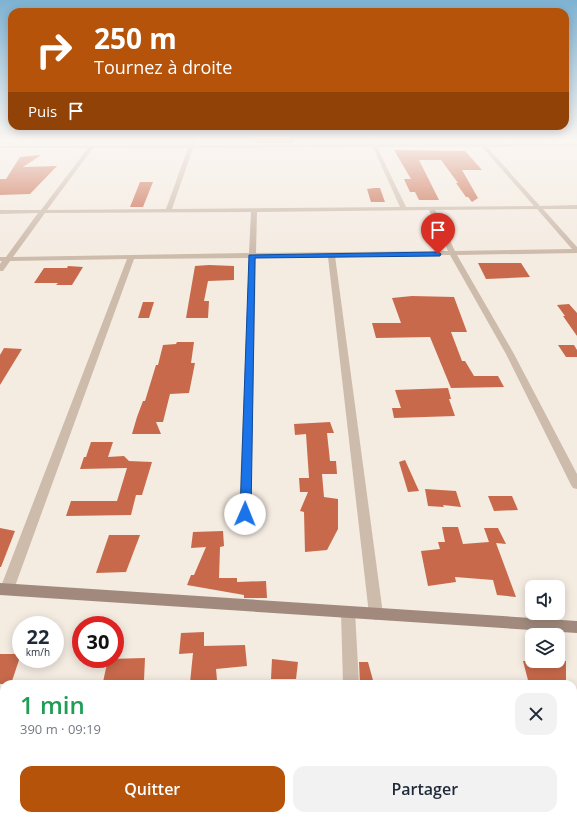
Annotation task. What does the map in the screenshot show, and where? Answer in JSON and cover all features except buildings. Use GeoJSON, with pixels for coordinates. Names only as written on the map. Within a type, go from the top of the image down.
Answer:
{"type":"FeatureCollection","features":[{"type":"Feature","properties":{"kind":"main road"},"geometry":{"type":"LineString","coordinates":[[4,589],[577,626]]}},
{"type":"Feature","properties":{"kind":"street"},"geometry":{"type":"LineString","coordinates":[[0,269],[3,259],[43,212],[69,177]]}},
{"type":"Feature","properties":{"kind":"street"},"geometry":{"type":"LineString","coordinates":[[168,211],[180,177]]}},
{"type":"Feature","properties":{"kind":"street"},"geometry":{"type":"LineString","coordinates":[[389,177],[404,208]]}},
{"type":"Feature","properties":{"kind":"street"},"geometry":{"type":"LineString","coordinates":[[511,177],[577,251]]}},
{"type":"Feature","properties":{"kind":"street"},"geometry":{"type":"LineString","coordinates":[[0,212],[577,207]]}},
{"type":"Feature","properties":{"kind":"street"},"geometry":{"type":"LineString","coordinates":[[432,208],[453,254],[510,354],[577,485]]}},
{"type":"Feature","properties":{"kind":"street"},"geometry":{"type":"LineString","coordinates":[[245,514],[254,210]]}},
{"type":"Feature","properties":{"kind":"street"},"geometry":{"type":"LineString","coordinates":[[3,259],[252,257],[577,251]]}},
{"type":"Feature","properties":{"kind":"street"},"geometry":{"type":"LineString","coordinates":[[331,255],[376,614]]}},
{"type":"Feature","properties":{"kind":"street"},"geometry":{"type":"LineString","coordinates":[[4,589],[131,258]]}},
{"type":"Feature","properties":{"kind":"street"},"geometry":{"type":"LineString","coordinates":[[348,612],[351,680]]}},
{"type":"Feature","properties":{"kind":"route"},"geometry":{"type":"LineString","coordinates":[[245,514],[252,257],[438,254]]}}]}
